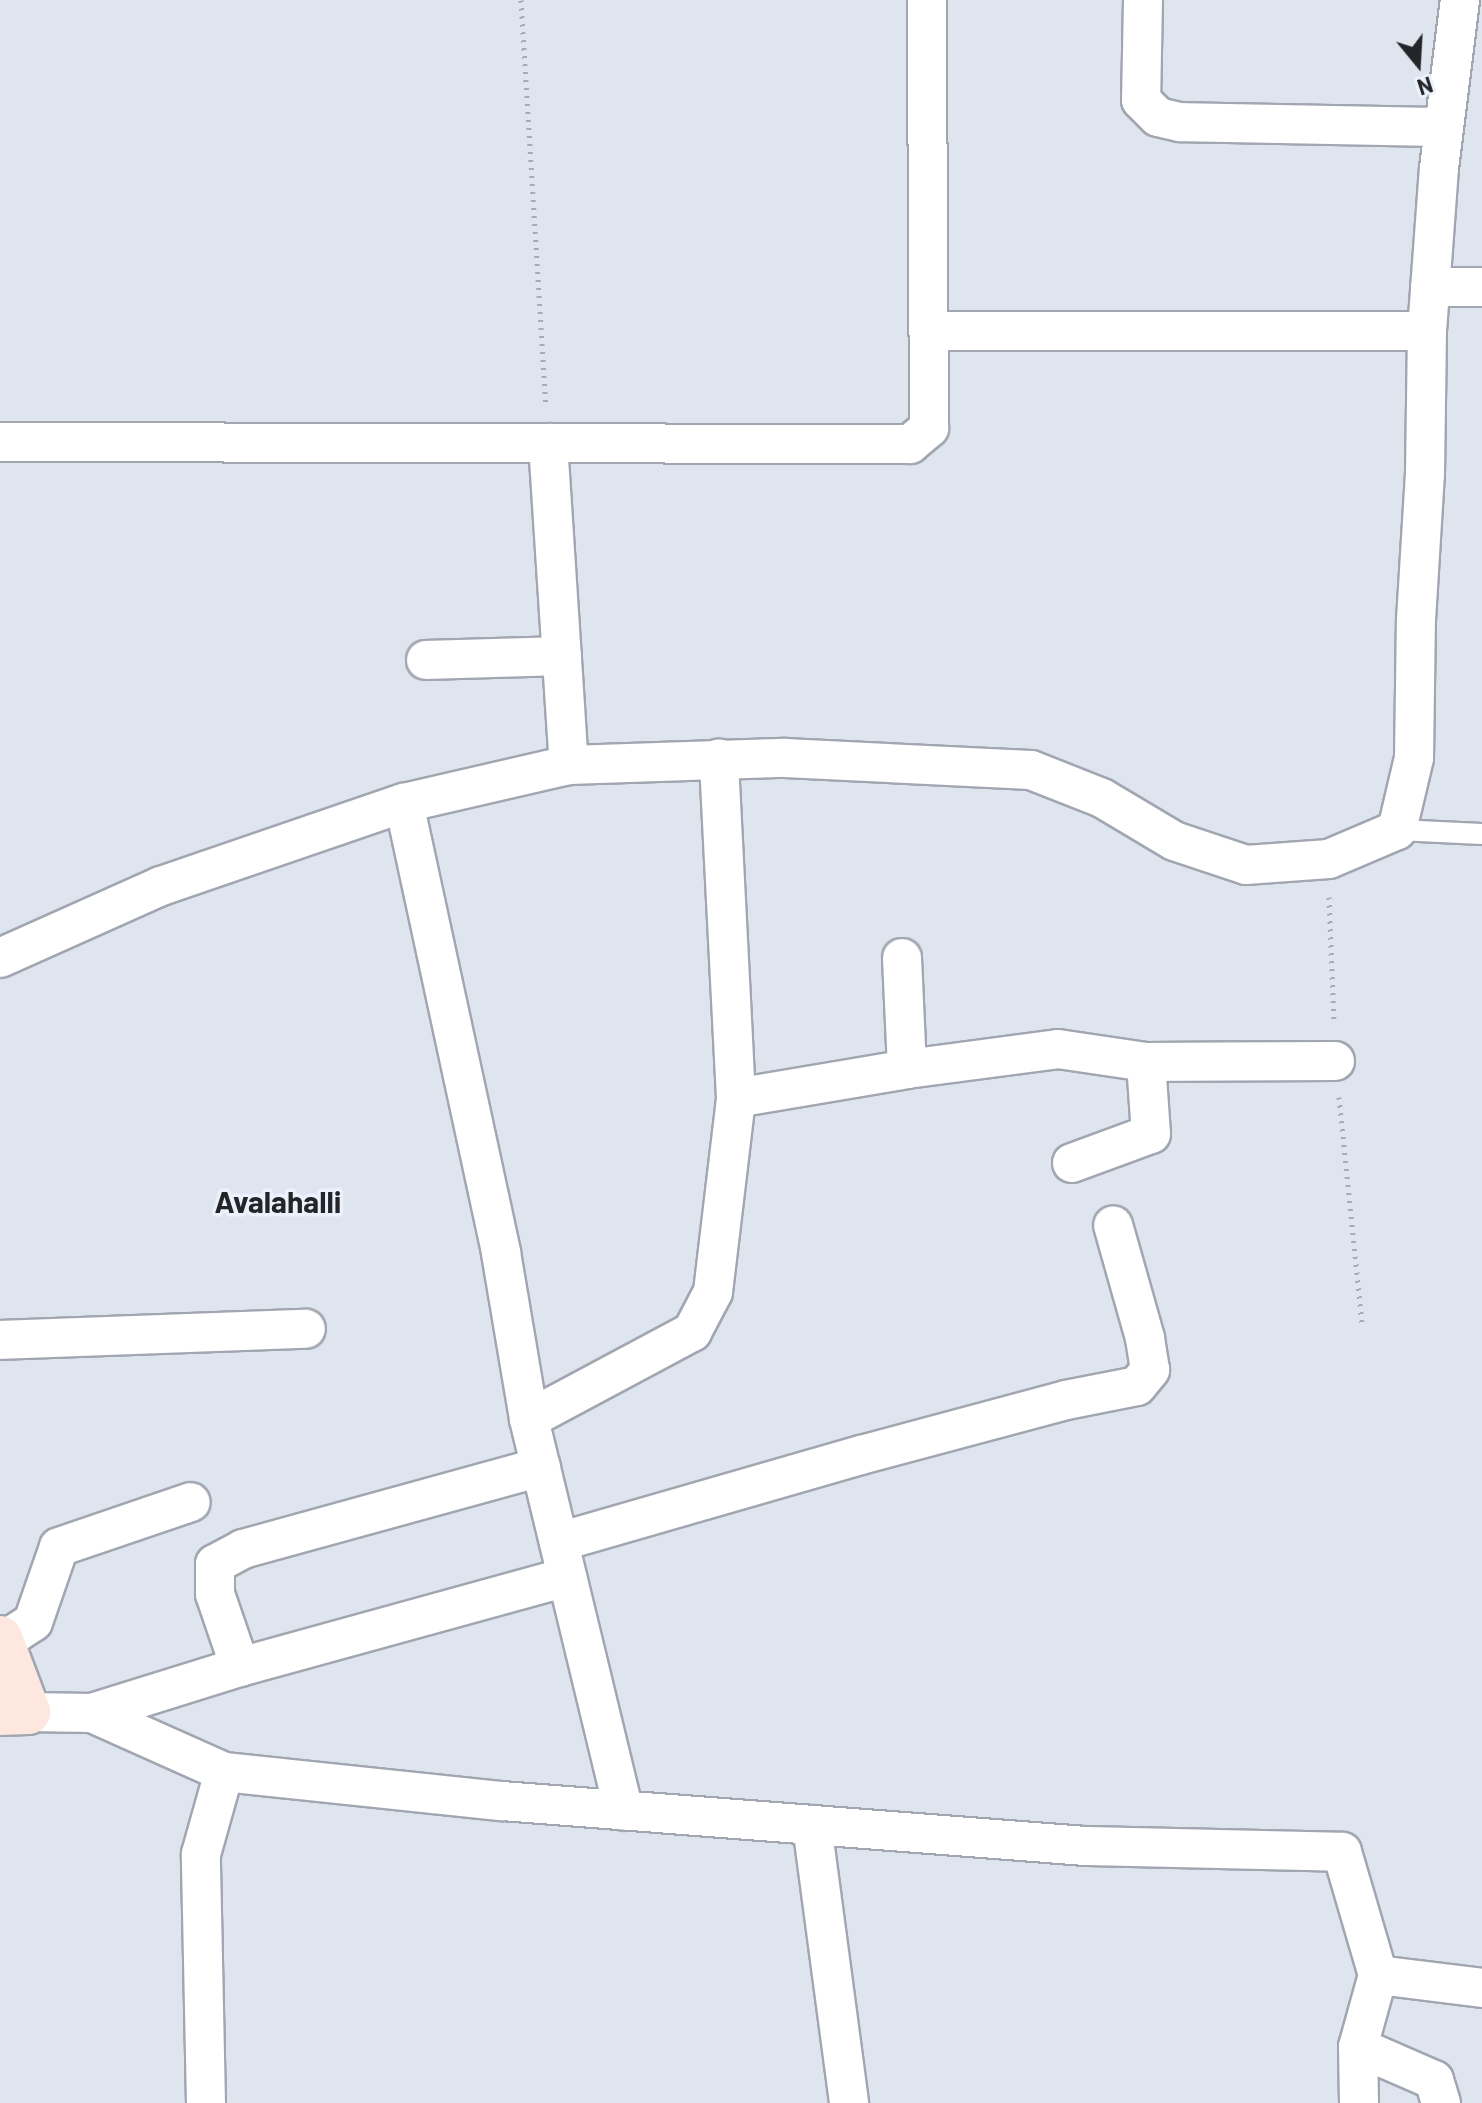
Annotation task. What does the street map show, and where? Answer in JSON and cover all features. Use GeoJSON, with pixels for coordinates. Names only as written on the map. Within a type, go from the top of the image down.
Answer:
{"type":"FeatureCollection","features":[{"type":"Feature","properties":{"kind":"street"},"geometry":{"type":"LineString","coordinates":[[0,442],[910,444],[929,428],[927,0]]}},
{"type":"Feature","properties":{"kind":"street"},"geometry":{"type":"LineString","coordinates":[[1143,0],[1141,100],[1158,117],[1180,122],[1444,127]]}},
{"type":"Feature","properties":{"kind":"street"},"geometry":{"type":"LineString","coordinates":[[0,958],[161,886],[404,803],[569,765],[785,758],[1031,770],[1102,798],[1174,841],[1246,865],[1329,859],[1397,830],[1414,758],[1427,331],[1444,127],[1460,0]]}},
{"type":"Feature","properties":{"kind":"street"},"geometry":{"type":"LineString","coordinates":[[1430,287],[1482,287]]}},
{"type":"Feature","properties":{"kind":"street"},"geometry":{"type":"LineString","coordinates":[[929,331],[1427,331]]}},
{"type":"Feature","properties":{"kind":"street"},"geometry":{"type":"LineString","coordinates":[[548,443],[569,765]]}},
{"type":"Feature","properties":{"kind":"street"},"geometry":{"type":"LineString","coordinates":[[426,660],[562,656]]}},
{"type":"Feature","properties":{"kind":"street"},"geometry":{"type":"LineString","coordinates":[[529,1419],[692,1332],[713,1292],[736,1098],[719,758]]}},
{"type":"Feature","properties":{"kind":"street"},"geometry":{"type":"LineString","coordinates":[[404,803],[501,1253],[529,1419],[624,1811]]}},
{"type":"Feature","properties":{"kind":"street"},"geometry":{"type":"LineString","coordinates":[[902,958],[907,1069]]}},
{"type":"Feature","properties":{"kind":"street"},"geometry":{"type":"LineString","coordinates":[[736,1098],[907,1069],[1058,1049],[1146,1062],[1335,1061]]}},
{"type":"Feature","properties":{"kind":"street"},"geometry":{"type":"LineString","coordinates":[[1072,1163],[1151,1134],[1146,1062]]}},
{"type":"Feature","properties":{"kind":"street"},"geometry":{"type":"LineString","coordinates":[[191,1502],[59,1547],[33,1622],[1,1640],[14,1712],[92,1713],[563,1560],[876,1451],[1066,1400],[1137,1386],[1150,1370],[1147,1349],[1113,1225]]}},
{"type":"Feature","properties":{"kind":"street"},"geometry":{"type":"LineString","coordinates":[[0,1340],[306,1329]]}},
{"type":"Feature","properties":{"kind":"street"},"geometry":{"type":"LineString","coordinates":[[240,1667],[215,1594],[215,1564],[243,1549],[541,1467]]}},
{"type":"Feature","properties":{"kind":"street"},"geometry":{"type":"LineString","coordinates":[[92,1713],[224,1772],[624,1811],[1085,1846],[1342,1852],[1378,1975],[1358,2047],[1359,2103]]}},
{"type":"Feature","properties":{"kind":"street"},"geometry":{"type":"LineString","coordinates":[[206,2103],[201,1854],[224,1772]]}},
{"type":"Feature","properties":{"kind":"street"},"geometry":{"type":"LineString","coordinates":[[812,1825],[849,2103]]}},
{"type":"Feature","properties":{"kind":"street"},"geometry":{"type":"LineString","coordinates":[[1378,1975],[1482,1988]]}},
{"type":"Feature","properties":{"kind":"street"},"geometry":{"type":"LineString","coordinates":[[1358,2047],[1434,2080],[1441,2103]]}},
{"type":"Feature","properties":{"kind":"lane"},"geometry":{"type":"LineString","coordinates":[[1397,830],[1482,834]]}},
{"type":"Feature","properties":{"kind":"path"},"geometry":{"type":"LineString","coordinates":[[521,0],[548,443]]}},
{"type":"Feature","properties":{"kind":"path"},"geometry":{"type":"LineString","coordinates":[[1330,910],[1335,1061],[1362,1323]]}},
{"type":"Feature","properties":{"kind":"district","name":"Avalahalli"},"geometry":{"type":"Point","coordinates":[278,1201]}}]}
